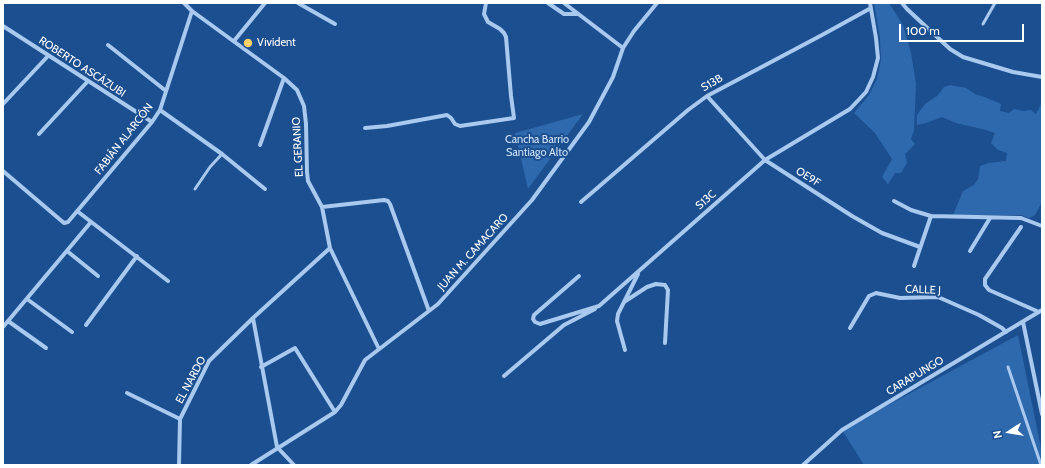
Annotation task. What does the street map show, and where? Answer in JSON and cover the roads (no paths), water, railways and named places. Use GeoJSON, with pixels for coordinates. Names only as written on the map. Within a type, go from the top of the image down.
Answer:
{"type":"FeatureCollection","features":[{"type":"Feature","properties":{"kind":"street","name":"EL GERANIO"},"geometry":{"type":"LineString","coordinates":[[184,3],[192,11],[284,78],[297,90],[304,106],[308,181],[322,207],[330,248],[379,349]]}},
{"type":"Feature","properties":{"kind":"street"},"geometry":{"type":"LineString","coordinates":[[234,41],[264,3]]}},
{"type":"Feature","properties":{"kind":"street"},"geometry":{"type":"LineString","coordinates":[[298,3],[335,24]]}},
{"type":"Feature","properties":{"kind":"street"},"geometry":{"type":"LineString","coordinates":[[365,128],[387,126],[447,115],[455,124],[460,126],[514,118],[506,37],[500,29],[488,22],[484,14],[486,3]]}},
{"type":"Feature","properties":{"kind":"street"},"geometry":{"type":"LineString","coordinates":[[548,3],[564,14],[577,14]]}},
{"type":"Feature","properties":{"kind":"street"},"geometry":{"type":"LineString","coordinates":[[564,3],[623,48]]}},
{"type":"Feature","properties":{"kind":"street","name":"JUAN M. CAMACARO"},"geometry":{"type":"LineString","coordinates":[[251,465],[335,412],[341,405],[365,360],[438,304],[540,191],[589,122],[613,78],[623,48],[634,31],[657,3]]}},
{"type":"Feature","properties":{"kind":"street","name":"S13C"},"geometry":{"type":"LineString","coordinates":[[579,276],[534,314],[533,319],[535,322],[540,324],[598,306],[765,160],[850,109],[866,92],[873,77],[878,58],[870,3]]}},
{"type":"Feature","properties":{"kind":"street"},"geometry":{"type":"LineString","coordinates":[[902,3],[950,49],[963,57],[1013,72],[1042,77]]}},
{"type":"Feature","properties":{"kind":"street","name":"S13B"},"geometry":{"type":"LineString","coordinates":[[581,202],[688,110],[707,96],[871,8]]}},
{"type":"Feature","properties":{"kind":"street","name":"FABIÁN ALARCÓN"},"geometry":{"type":"LineString","coordinates":[[3,171],[64,223],[68,222],[152,122],[160,110],[192,11]]}},
{"type":"Feature","properties":{"kind":"street","name":"ROBERTO ASCÁZUBI"},"geometry":{"type":"LineString","coordinates":[[3,26],[152,122]]}},
{"type":"Feature","properties":{"kind":"street"},"geometry":{"type":"LineString","coordinates":[[108,45],[166,91]]}},
{"type":"Feature","properties":{"kind":"street"},"geometry":{"type":"LineString","coordinates":[[3,104],[48,56]]}},
{"type":"Feature","properties":{"kind":"street"},"geometry":{"type":"LineString","coordinates":[[260,146],[284,78]]}},
{"type":"Feature","properties":{"kind":"street"},"geometry":{"type":"LineString","coordinates":[[39,134],[88,81]]}},
{"type":"Feature","properties":{"kind":"street","name":"OE9F"},"geometry":{"type":"LineString","coordinates":[[707,96],[765,160],[852,216],[882,233],[920,247]]}},
{"type":"Feature","properties":{"kind":"street"},"geometry":{"type":"LineString","coordinates":[[160,110],[222,154],[265,189]]}},
{"type":"Feature","properties":{"kind":"street"},"geometry":{"type":"LineString","coordinates":[[322,207],[384,200],[388,201],[429,311]]}},
{"type":"Feature","properties":{"kind":"street"},"geometry":{"type":"LineString","coordinates":[[894,201],[911,210],[931,216],[1021,218],[1042,226]]}},
{"type":"Feature","properties":{"kind":"street"},"geometry":{"type":"LineString","coordinates":[[77,211],[168,281]]}},
{"type":"Feature","properties":{"kind":"street"},"geometry":{"type":"LineString","coordinates":[[914,266],[931,216]]}},
{"type":"Feature","properties":{"kind":"street"},"geometry":{"type":"LineString","coordinates":[[970,251],[990,218]]}},
{"type":"Feature","properties":{"kind":"street"},"geometry":{"type":"LineString","coordinates":[[3,327],[28,299],[90,222]]}},
{"type":"Feature","properties":{"kind":"street"},"geometry":{"type":"LineString","coordinates":[[1021,228],[985,279],[985,285],[989,290],[1041,311]]}},
{"type":"Feature","properties":{"kind":"street"},"geometry":{"type":"LineString","coordinates":[[294,465],[277,448],[253,318],[330,248]]}},
{"type":"Feature","properties":{"kind":"street"},"geometry":{"type":"LineString","coordinates":[[67,251],[98,276]]}},
{"type":"Feature","properties":{"kind":"street"},"geometry":{"type":"LineString","coordinates":[[86,325],[137,256]]}},
{"type":"Feature","properties":{"kind":"street"},"geometry":{"type":"LineString","coordinates":[[625,350],[617,321],[618,314],[639,271]]}},
{"type":"Feature","properties":{"kind":"street"},"geometry":{"type":"LineString","coordinates":[[624,302],[647,287],[656,284],[665,285],[668,290],[665,343]]}},
{"type":"Feature","properties":{"kind":"street","name":"CALLE J"},"geometry":{"type":"LineString","coordinates":[[850,328],[868,296],[876,292],[900,298],[938,297],[979,315],[1002,328],[1006,332]]}},
{"type":"Feature","properties":{"kind":"street"},"geometry":{"type":"LineString","coordinates":[[28,299],[72,332]]}},
{"type":"Feature","properties":{"kind":"street"},"geometry":{"type":"LineString","coordinates":[[504,376],[564,325],[588,313],[598,306]]}},
{"type":"Feature","properties":{"kind":"street","name":"CARAPUNGO"},"geometry":{"type":"LineString","coordinates":[[802,465],[842,430],[1041,311]]}},
{"type":"Feature","properties":{"kind":"street","name":"EL NARDO"},"geometry":{"type":"LineString","coordinates":[[179,465],[180,419],[209,361],[253,318]]}},
{"type":"Feature","properties":{"kind":"street"},"geometry":{"type":"LineString","coordinates":[[8,321],[46,348]]}},
{"type":"Feature","properties":{"kind":"street"},"geometry":{"type":"LineString","coordinates":[[1023,322],[1042,414]]}},
{"type":"Feature","properties":{"kind":"street"},"geometry":{"type":"LineString","coordinates":[[261,367],[295,348],[335,412]]}},
{"type":"Feature","properties":{"kind":"street"},"geometry":{"type":"LineString","coordinates":[[127,394],[180,419]]}},
{"type":"Feature","properties":{"kind":"lane"},"geometry":{"type":"LineString","coordinates":[[983,24],[994,3]]}},
{"type":"Feature","properties":{"kind":"lane"},"geometry":{"type":"LineString","coordinates":[[195,189],[210,167],[222,154]]}},
{"type":"Feature","properties":{"kind":"lane"},"geometry":{"type":"LineString","coordinates":[[1008,367],[1041,465]]}},
{"type":"Feature","properties":{"kind":"place","name":"Vivident"},"geometry":{"type":"Point","coordinates":[248,43]}},
{"type":"Feature","properties":{"kind":"park label","name":"Cancha Barrio Santiago Alto"},"geometry":{"type":"Point","coordinates":[537,146]}}]}
